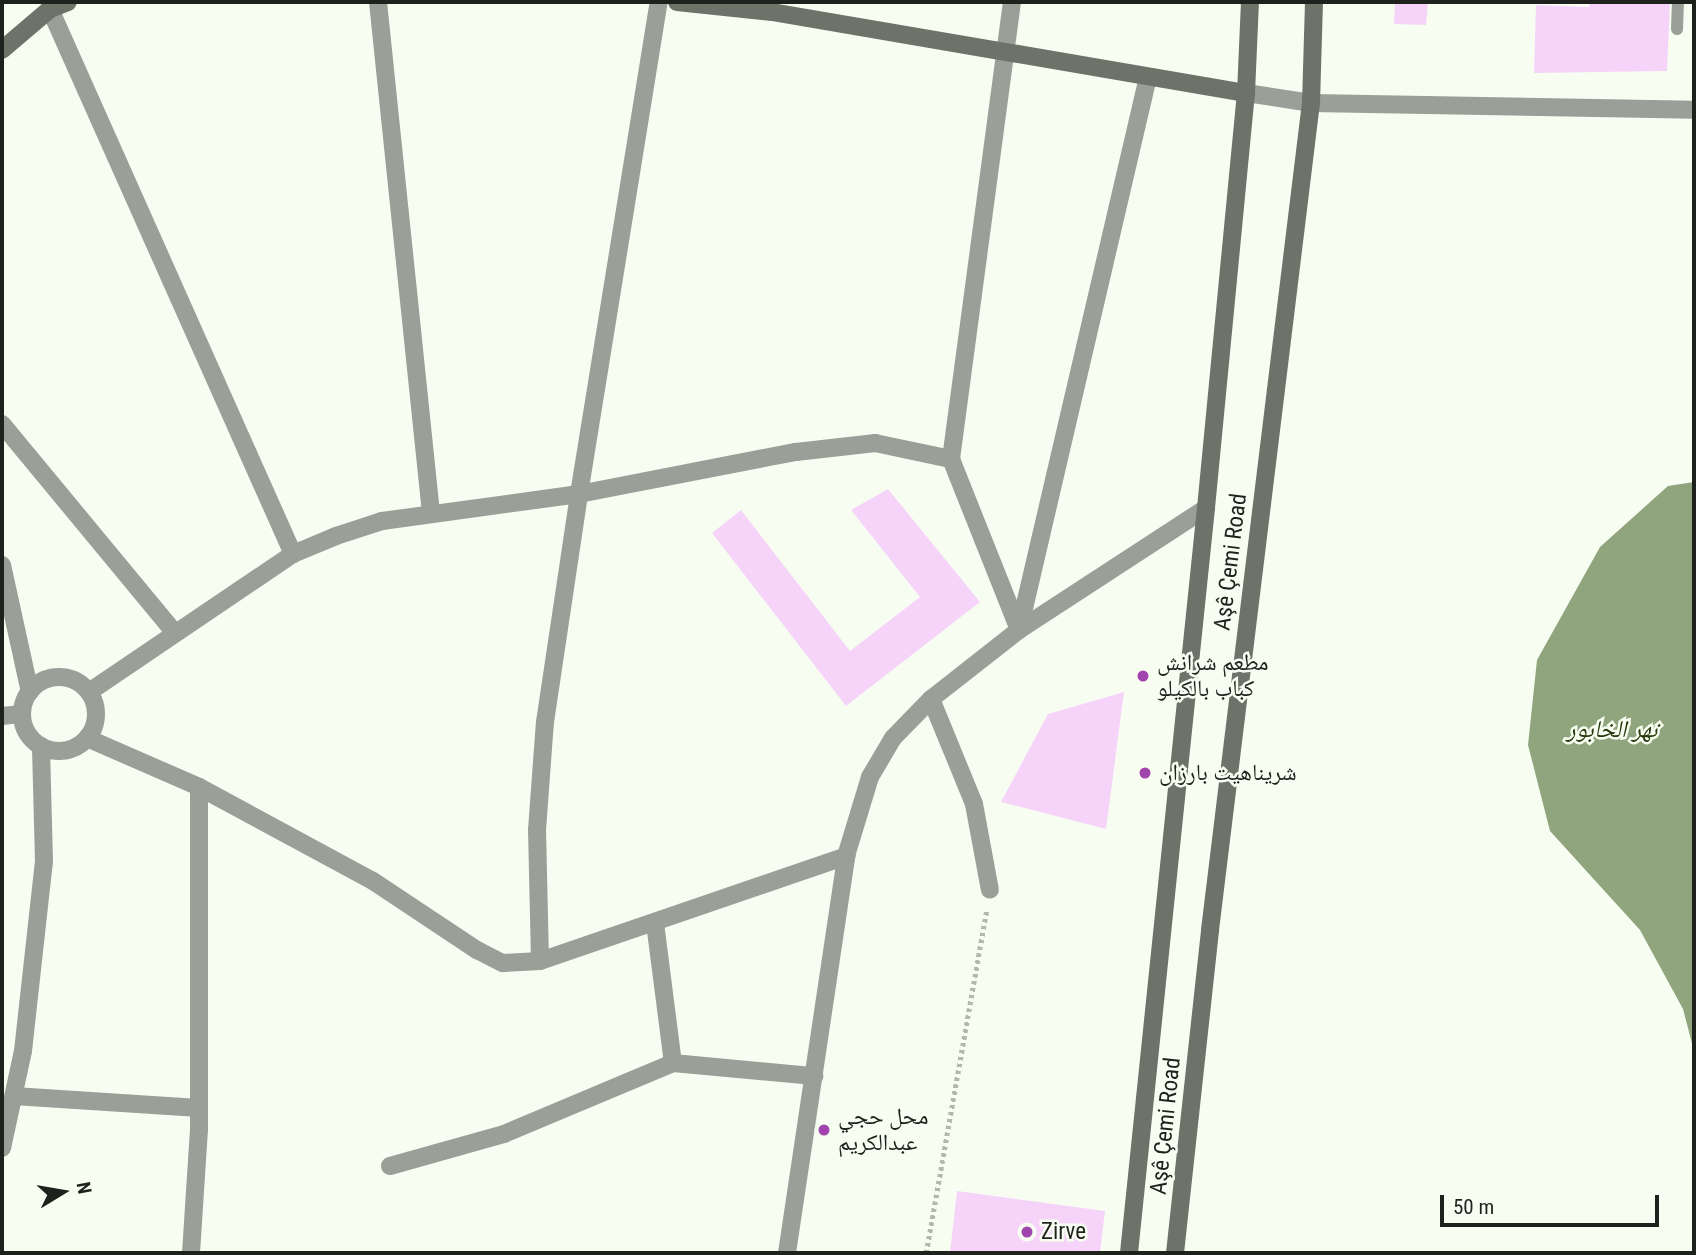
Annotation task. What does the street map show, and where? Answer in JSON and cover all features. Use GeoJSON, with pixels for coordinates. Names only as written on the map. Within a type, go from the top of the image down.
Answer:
{"type":"FeatureCollection","features":[{"type":"Feature","properties":{"kind":"main road"},"geometry":{"type":"LineString","coordinates":[[2,50],[51,5],[68,2]]}},
{"type":"Feature","properties":{"kind":"main road"},"geometry":{"type":"LineString","coordinates":[[677,2],[772,7],[1002,54],[1246,93]]}},
{"type":"Feature","properties":{"kind":"main road","name":"Aşê Çemi Road"},"geometry":{"type":"LineString","coordinates":[[1129,1253],[1206,508],[1246,93],[1250,2]]}},
{"type":"Feature","properties":{"kind":"main road","name":"Aşê Çemi Road"},"geometry":{"type":"LineString","coordinates":[[1175,1253],[1210,930],[1311,103],[1314,2]]}},
{"type":"Feature","properties":{"kind":"street"},"geometry":{"type":"LineString","coordinates":[[378,2],[431,513]]}},
{"type":"Feature","properties":{"kind":"street"},"geometry":{"type":"LineString","coordinates":[[540,961],[537,830],[545,722],[659,2]]}},
{"type":"Feature","properties":{"kind":"street"},"geometry":{"type":"LineString","coordinates":[[1012,2],[1002,54],[951,459],[1019,630]]}},
{"type":"Feature","properties":{"kind":"street"},"geometry":{"type":"LineString","coordinates":[[51,5],[293,554]]}},
{"type":"Feature","properties":{"kind":"street"},"geometry":{"type":"LineString","coordinates":[[1019,630],[1149,77]]}},
{"type":"Feature","properties":{"kind":"street"},"geometry":{"type":"LineString","coordinates":[[1246,93],[1311,103],[1694,110]]}},
{"type":"Feature","properties":{"kind":"street"},"geometry":{"type":"LineString","coordinates":[[2,424],[174,632]]}},
{"type":"Feature","properties":{"kind":"street"},"geometry":{"type":"LineString","coordinates":[[89,692],[293,554],[382,521],[579,494],[796,452],[875,443],[951,459]]}},
{"type":"Feature","properties":{"kind":"street"},"geometry":{"type":"LineString","coordinates":[[787,1253],[846,856],[870,777],[893,738],[931,699],[1019,630],[1206,508]]}},
{"type":"Feature","properties":{"kind":"street"},"geometry":{"type":"LineString","coordinates":[[2,565],[30,692]]}},
{"type":"Feature","properties":{"kind":"street"},"geometry":{"type":"LineString","coordinates":[[2,1148],[14,1096],[44,862],[41,746],[24,726],[23,714],[30,692],[38,684],[59,677],[71,678],[89,692],[96,715],[87,738],[65,750],[41,746]]}},
{"type":"Feature","properties":{"kind":"street"},"geometry":{"type":"LineString","coordinates":[[931,699],[974,804],[990,890]]}},
{"type":"Feature","properties":{"kind":"street"},"geometry":{"type":"LineString","coordinates":[[2,716],[23,714]]}},
{"type":"Feature","properties":{"kind":"street"},"geometry":{"type":"LineString","coordinates":[[87,738],[199,787],[373,881],[477,950],[503,963],[540,961],[846,856]]}},
{"type":"Feature","properties":{"kind":"street"},"geometry":{"type":"LineString","coordinates":[[191,1253],[199,1108],[199,787]]}},
{"type":"Feature","properties":{"kind":"street"},"geometry":{"type":"LineString","coordinates":[[655,923],[673,1063]]}},
{"type":"Feature","properties":{"kind":"street"},"geometry":{"type":"LineString","coordinates":[[390,1166],[504,1134],[673,1063],[814,1076]]}},
{"type":"Feature","properties":{"kind":"street"},"geometry":{"type":"LineString","coordinates":[[14,1096],[199,1108]]}},
{"type":"Feature","properties":{"kind":"lane"},"geometry":{"type":"LineString","coordinates":[[1677,29],[1678,2]]}},
{"type":"Feature","properties":{"kind":"path"},"geometry":{"type":"LineString","coordinates":[[926,1253],[990,890]]}},
{"type":"Feature","properties":{"kind":"water","name":"نهر الخابور"},"geometry":{"type":"Polygon","coordinates":[[[1694,482],[1694,1051],[1683,1009],[1640,930],[1550,831],[1528,745],[1537,660],[1600,547],[1668,486],[1694,482]]]}},
{"type":"Feature","properties":{"kind":"building"},"geometry":{"type":"Polygon","coordinates":[[[1395,2],[1428,2],[1426,25],[1394,24],[1395,2]]]}},
{"type":"Feature","properties":{"kind":"building"},"geometry":{"type":"Polygon","coordinates":[[[1589,2],[1670,2],[1667,71],[1534,73],[1536,5],[1589,7],[1589,2]]]}},
{"type":"Feature","properties":{"kind":"building"},"geometry":{"type":"Polygon","coordinates":[[[888,489],[980,602],[846,706],[712,533],[741,510],[850,651],[920,597],[851,510],[888,489]]]}},
{"type":"Feature","properties":{"kind":"building"},"geometry":{"type":"Polygon","coordinates":[[[1124,692],[1106,829],[1001,802],[1048,714],[1124,692]]]}},
{"type":"Feature","properties":{"kind":"building","name":"Zirve"},"geometry":{"type":"Polygon","coordinates":[[[957,1191],[1105,1211],[1100,1253],[950,1253],[957,1191]]]}},
{"type":"Feature","properties":{"kind":"place","name":"مطعم شرانش كباب بالكيلو"},"geometry":{"type":"Point","coordinates":[1143,676]}},
{"type":"Feature","properties":{"kind":"place","name":"شريناهيت بارزان"},"geometry":{"type":"Point","coordinates":[1145,773]}},
{"type":"Feature","properties":{"kind":"place","name":"محل حجي عبدالكريم"},"geometry":{"type":"Point","coordinates":[824,1130]}},
{"type":"Feature","properties":{"kind":"place","name":"Zirve"},"geometry":{"type":"Point","coordinates":[1027,1232]}}]}
